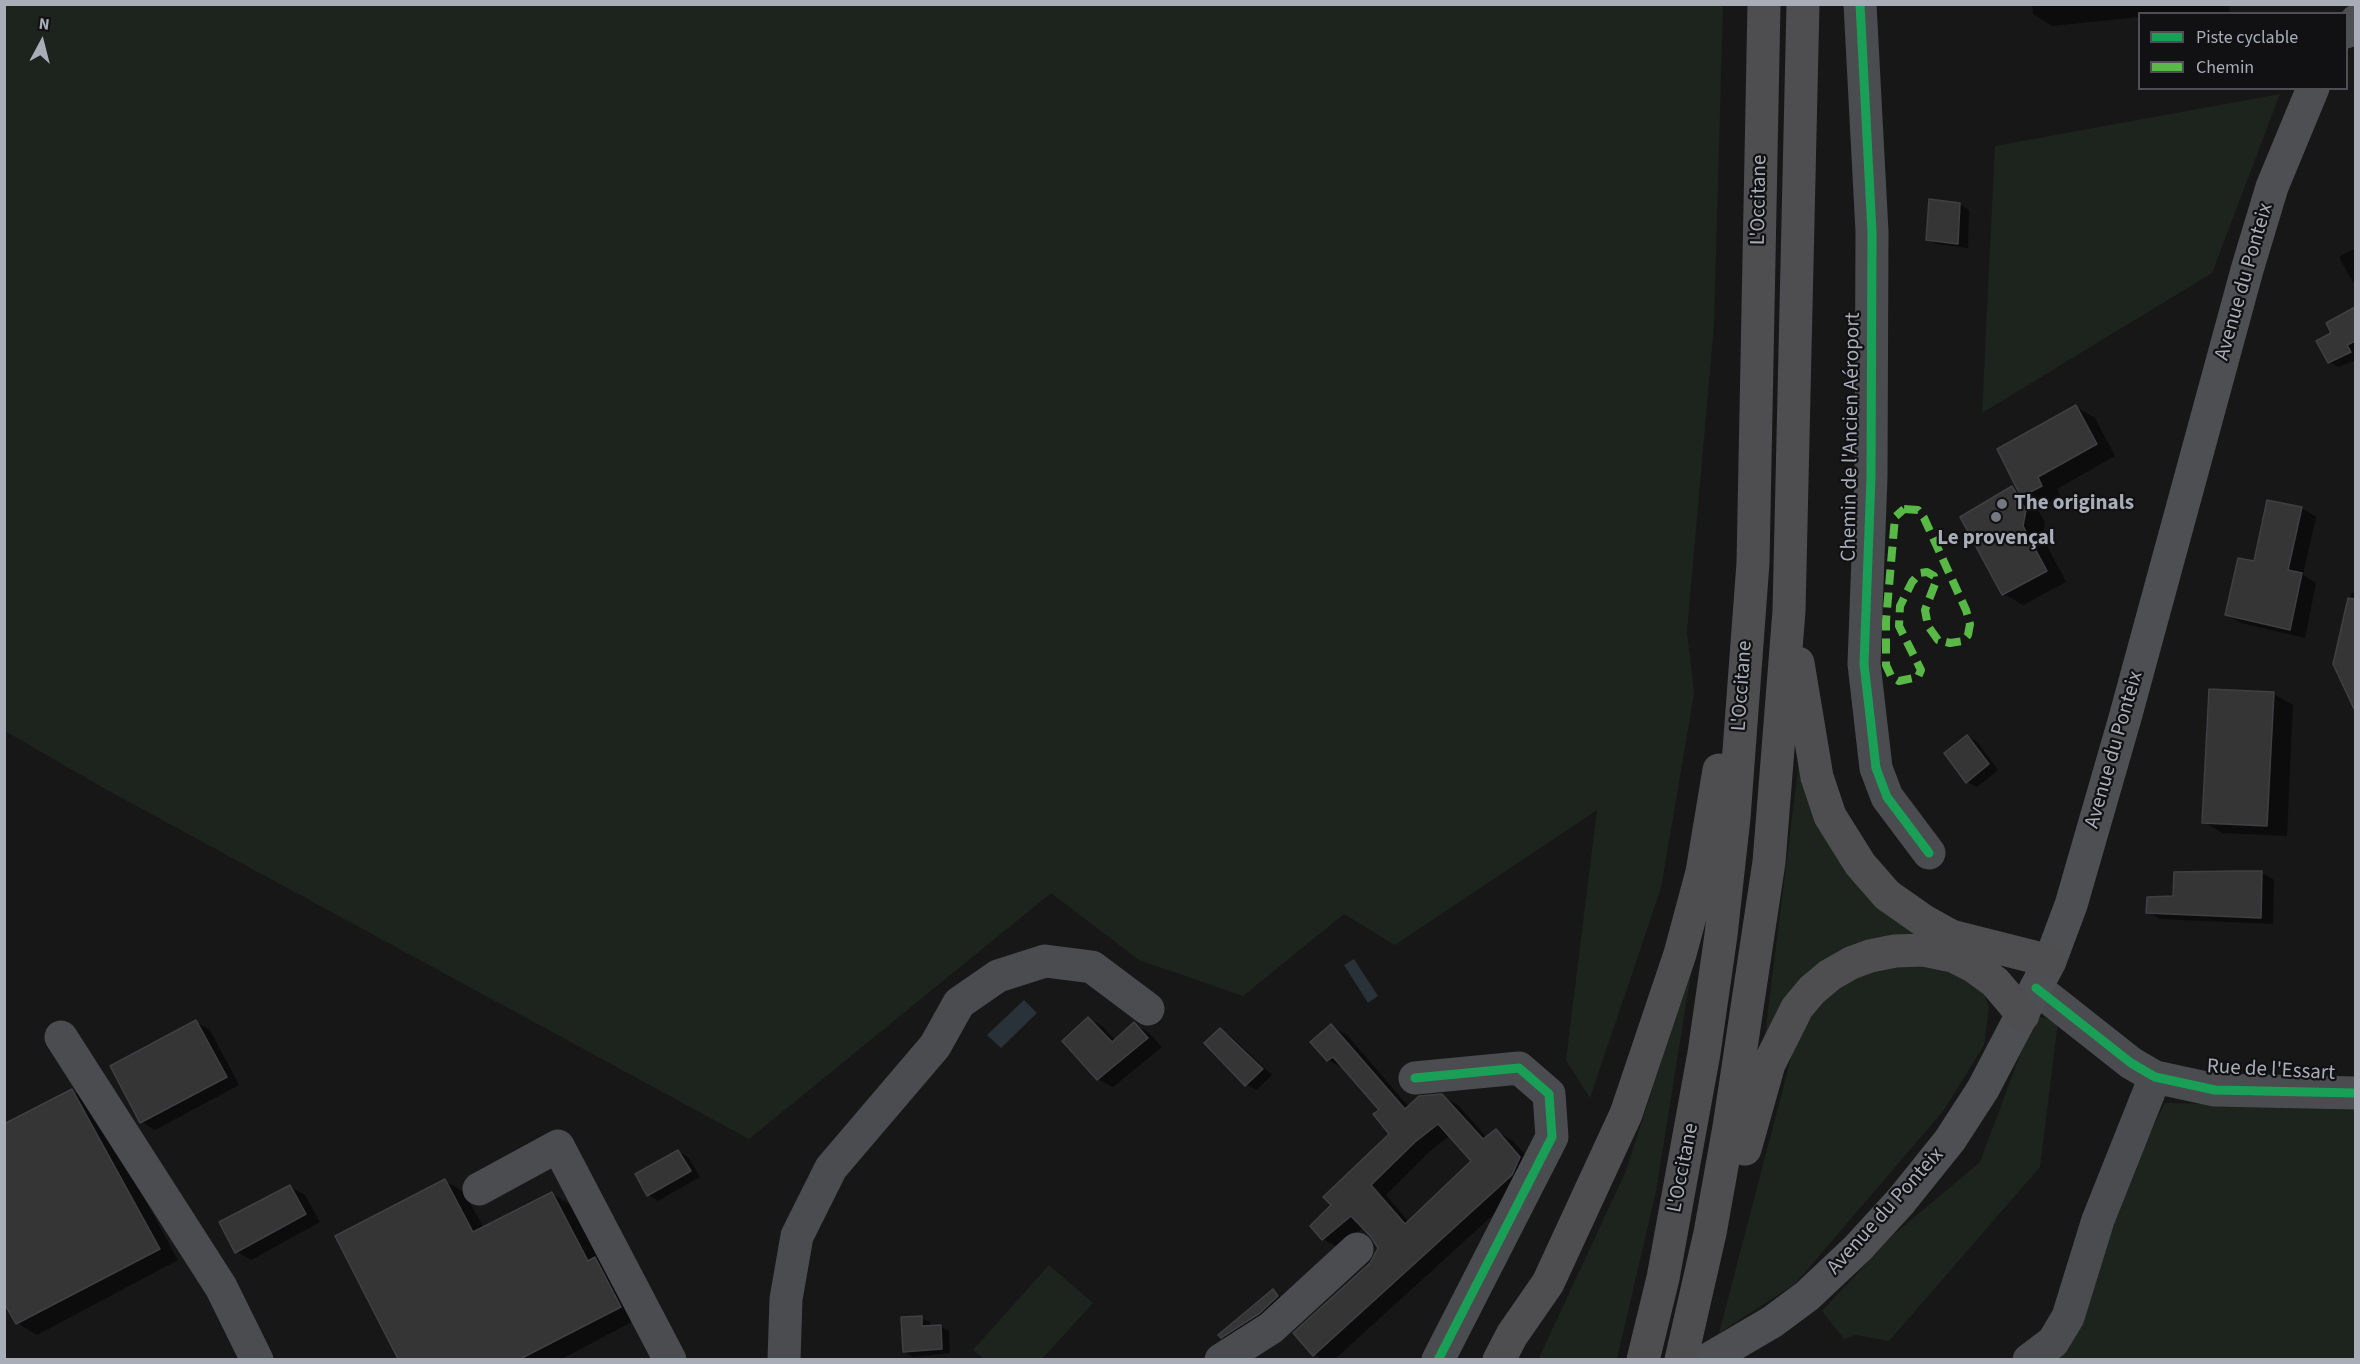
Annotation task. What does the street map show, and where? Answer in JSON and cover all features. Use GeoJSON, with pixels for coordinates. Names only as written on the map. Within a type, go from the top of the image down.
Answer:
{"type":"FeatureCollection","features":[{"type":"Feature","properties":{"kind":"highway","name":"L'Occitane"},"geometry":{"type":"LineString","coordinates":[[1643,1359],[1663,1278],[1704,1053],[1721,935],[1734,818],[1753,563],[1764,4]]}},
{"type":"Feature","properties":{"kind":"highway","name":"L'Occitane"},"geometry":{"type":"LineString","coordinates":[[1682,1359],[1710,1233],[1729,1127],[1769,862],[1789,611],[1803,4]]}},
{"type":"Feature","properties":{"kind":"highway"},"geometry":{"type":"LineString","coordinates":[[1789,611],[1817,777],[1830,816],[1860,864],[1887,895],[1924,921],[2036,988]]}},
{"type":"Feature","properties":{"kind":"highway"},"geometry":{"type":"LineString","coordinates":[[1499,1359],[1512,1335],[1548,1283],[1626,1114],[1680,954],[1702,872],[1723,744],[1741,710]]}},
{"type":"Feature","properties":{"kind":"highway"},"geometry":{"type":"LineString","coordinates":[[1710,1233],[1733,1193],[1768,1064],[1797,1008],[1812,990],[1830,975],[1851,963],[1870,956],[1895,951],[1924,950],[1953,956],[1973,966],[1995,982],[2036,988]]}},
{"type":"Feature","properties":{"kind":"main road","name":"Avenue du Ponteix"},"geometry":{"type":"LineString","coordinates":[[1707,1359],[1763,1327],[1826,1280],[1901,1201],[1950,1140],[1983,1089],[2036,988],[2071,905],[2125,718],[2247,270],[2276,177],[2312,90]]}},
{"type":"Feature","properties":{"kind":"street","name":"Chemin de l'Ancien Aéroport"},"geometry":{"type":"LineString","coordinates":[[1860,4],[1872,232],[1871,477],[1864,664],[1876,768],[1887,797],[1929,853]]}},
{"type":"Feature","properties":{"kind":"street"},"geometry":{"type":"LineString","coordinates":[[784,1359],[786,1299],[797,1236],[831,1168],[935,1046],[958,1003],[998,975],[1045,961],[1092,967],[1148,1009]]}},
{"type":"Feature","properties":{"kind":"street","name":"Rue de l'Essart"},"geometry":{"type":"LineString","coordinates":[[2036,988],[2131,1063],[2156,1077],[2215,1090],[2355,1093]]}},
{"type":"Feature","properties":{"kind":"street"},"geometry":{"type":"LineString","coordinates":[[61,1037],[221,1287],[257,1359]]}},
{"type":"Feature","properties":{"kind":"street"},"geometry":{"type":"LineString","coordinates":[[1415,1078],[1519,1068],[1549,1094],[1552,1137],[1438,1359]]}},
{"type":"Feature","properties":{"kind":"street"},"geometry":{"type":"LineString","coordinates":[[2029,1359],[2053,1342],[2068,1317],[2098,1220],[2156,1077]]}},
{"type":"Feature","properties":{"kind":"street"},"geometry":{"type":"LineString","coordinates":[[479,1189],[558,1146],[670,1359]]}},
{"type":"Feature","properties":{"kind":"street"},"geometry":{"type":"LineString","coordinates":[[1221,1359],[1271,1328],[1357,1249]]}},
{"type":"Feature","properties":{"kind":"shaded area"},"geometry":{"type":"Polygon","coordinates":[[[5,4],[1723,5],[1714,325],[1687,631],[1694,694],[1661,888],[1590,1098],[1566,1060],[1597,810],[1395,945],[1344,914],[1243,996],[1139,960],[1051,893],[749,1139],[107,790],[5,731],[5,4]]]}},
{"type":"Feature","properties":{"kind":"shaded area"},"geometry":{"type":"Polygon","coordinates":[[[2280,94],[2212,273],[1982,413],[1995,146],[2280,94]]]}},
{"type":"Feature","properties":{"kind":"shaded area"},"geometry":{"type":"Polygon","coordinates":[[[1801,745],[1824,835],[1935,938],[1869,940],[1764,1043],[1801,745]]]}},
{"type":"Feature","properties":{"kind":"shaded area"},"geometry":{"type":"Polygon","coordinates":[[[1697,936],[1656,1191],[1617,1359],[1538,1360],[1626,1171],[1660,1065],[1697,936]]]}},
{"type":"Feature","properties":{"kind":"shaded area"},"geometry":{"type":"Polygon","coordinates":[[[1354,959],[1378,996],[1368,1003],[1344,965],[1354,959]]]}},
{"type":"Feature","properties":{"kind":"shaded area"},"geometry":{"type":"Polygon","coordinates":[[[1919,959],[1980,980],[1989,1008],[1984,1045],[1944,1110],[1795,1284],[1719,1333],[1796,1039],[1823,1001],[1843,978],[1919,959]]]}},
{"type":"Feature","properties":{"kind":"shaded area"},"geometry":{"type":"Polygon","coordinates":[[[1024,1000],[1037,1013],[1001,1048],[987,1035],[1024,1000]]]}},
{"type":"Feature","properties":{"kind":"shaded area"},"geometry":{"type":"Polygon","coordinates":[[[2035,1015],[2058,1022],[2040,1167],[1889,1341],[1856,1335],[1844,1339],[1822,1311],[1892,1236],[1980,1162],[2035,1015]]]}},
{"type":"Feature","properties":{"kind":"shaded area"},"geometry":{"type":"Polygon","coordinates":[[[2165,1103],[2355,1107],[2355,1359],[2050,1360],[2074,1340],[2121,1192],[2165,1103]]]}},
{"type":"Feature","properties":{"kind":"shaded area"},"geometry":{"type":"Polygon","coordinates":[[[1049,1265],[1093,1303],[1042,1359],[984,1359],[973,1350],[1049,1265]]]}},
{"type":"Feature","properties":{"kind":"building"},"geometry":{"type":"Polygon","coordinates":[[[1929,199],[1960,203],[1958,244],[1926,240],[1929,199]]]}},
{"type":"Feature","properties":{"kind":"building"},"geometry":{"type":"Polygon","coordinates":[[[2355,307],[2355,341],[2347,345],[2351,352],[2328,363],[2316,341],[2331,333],[2326,323],[2355,307]]]}},
{"type":"Feature","properties":{"kind":"building"},"geometry":{"type":"Polygon","coordinates":[[[2076,405],[2097,444],[2038,477],[2042,486],[2021,497],[1997,449],[2076,405]]]}},
{"type":"Feature","properties":{"kind":"building"},"geometry":{"type":"Polygon","coordinates":[[[2012,486],[2026,510],[2023,526],[2047,571],[2002,595],[1960,517],[2012,486]]]}},
{"type":"Feature","properties":{"kind":"building"},"geometry":{"type":"Polygon","coordinates":[[[2267,500],[2302,507],[2288,570],[2302,573],[2290,630],[2225,615],[2238,558],[2254,561],[2267,500]]]}},
{"type":"Feature","properties":{"kind":"building"},"geometry":{"type":"Polygon","coordinates":[[[2348,598],[2355,599],[2355,711],[2333,664],[2348,598]]]}},
{"type":"Feature","properties":{"kind":"building"},"geometry":{"type":"Polygon","coordinates":[[[2209,689],[2274,692],[2267,826],[2202,823],[2209,689]]]}},
{"type":"Feature","properties":{"kind":"building"},"geometry":{"type":"Polygon","coordinates":[[[1967,735],[1989,764],[1966,783],[1944,753],[1967,735]]]}},
{"type":"Feature","properties":{"kind":"building"},"geometry":{"type":"Polygon","coordinates":[[[2262,871],[2261,918],[2146,913],[2147,897],[2173,896],[2174,872],[2262,871]]]}},
{"type":"Feature","properties":{"kind":"building"},"geometry":{"type":"Polygon","coordinates":[[[1088,1017],[1112,1042],[1134,1022],[1148,1038],[1097,1080],[1062,1041],[1088,1017]]]}},
{"type":"Feature","properties":{"kind":"building"},"geometry":{"type":"Polygon","coordinates":[[[196,1020],[227,1077],[140,1123],[110,1066],[196,1020]]]}},
{"type":"Feature","properties":{"kind":"building"},"geometry":{"type":"Polygon","coordinates":[[[1331,1024],[1405,1109],[1419,1096],[1442,1094],[1483,1139],[1496,1129],[1520,1157],[1512,1175],[1313,1356],[1293,1333],[1370,1263],[1378,1248],[1351,1216],[1322,1240],[1310,1226],[1331,1205],[1323,1197],[1389,1134],[1373,1114],[1379,1110],[1333,1057],[1327,1061],[1310,1042],[1331,1024]],[[1438,1124],[1415,1142],[1371,1185],[1405,1224],[1471,1161],[1438,1124]]]}},
{"type":"Feature","properties":{"kind":"building"},"geometry":{"type":"Polygon","coordinates":[[[1220,1028],[1263,1069],[1245,1086],[1204,1043],[1220,1028]]]}},
{"type":"Feature","properties":{"kind":"building"},"geometry":{"type":"Polygon","coordinates":[[[72,1089],[160,1249],[16,1324],[4,1303],[4,1124],[72,1089]]]}},
{"type":"Feature","properties":{"kind":"building"},"geometry":{"type":"Polygon","coordinates":[[[678,1150],[691,1171],[647,1196],[635,1174],[678,1150]]]}},
{"type":"Feature","properties":{"kind":"building"},"geometry":{"type":"Polygon","coordinates":[[[445,1179],[473,1232],[552,1192],[588,1261],[595,1257],[621,1307],[520,1359],[398,1359],[335,1236],[445,1179]]]}},
{"type":"Feature","properties":{"kind":"building"},"geometry":{"type":"Polygon","coordinates":[[[290,1185],[306,1214],[235,1253],[219,1222],[290,1185]]]}},
{"type":"Feature","properties":{"kind":"building"},"geometry":{"type":"Polygon","coordinates":[[[1273,1289],[1278,1296],[1260,1313],[1221,1338],[1218,1335],[1273,1289]]]}},
{"type":"Feature","properties":{"kind":"building"},"geometry":{"type":"Polygon","coordinates":[[[922,1316],[922,1326],[941,1325],[942,1349],[903,1352],[901,1317],[922,1316]]]}},
{"type":"Feature","properties":{"kind":"marked path"},"geometry":{"type":"LineString","coordinates":[[1904,509],[1918,510],[1924,518],[1966,610],[1970,624],[1968,635],[1963,641],[1950,643],[1938,640],[1928,626],[1925,610],[1935,584],[1934,576],[1927,572],[1920,573],[1912,582],[1900,606],[1899,626],[1921,670],[1918,677],[1899,681],[1891,676],[1886,665],[1886,621],[1895,517],[1904,509]]}},
{"type":"Feature","properties":{"kind":"cycle path"},"geometry":{"type":"LineString","coordinates":[[1860,4],[1872,232],[1871,477],[1864,664],[1876,768],[1887,797],[1929,853]]}},
{"type":"Feature","properties":{"kind":"cycle path"},"geometry":{"type":"LineString","coordinates":[[2036,988],[2131,1063],[2155,1077],[2215,1090],[2356,1093]]}},
{"type":"Feature","properties":{"kind":"cycle path"},"geometry":{"type":"LineString","coordinates":[[1415,1078],[1519,1068],[1549,1094],[1552,1137],[1438,1360]]}},
{"type":"Feature","properties":{"kind":"place","name":"The originals"},"geometry":{"type":"Point","coordinates":[2002,504]}},
{"type":"Feature","properties":{"kind":"place","name":"Le provençal"},"geometry":{"type":"Point","coordinates":[1996,517]}}]}
